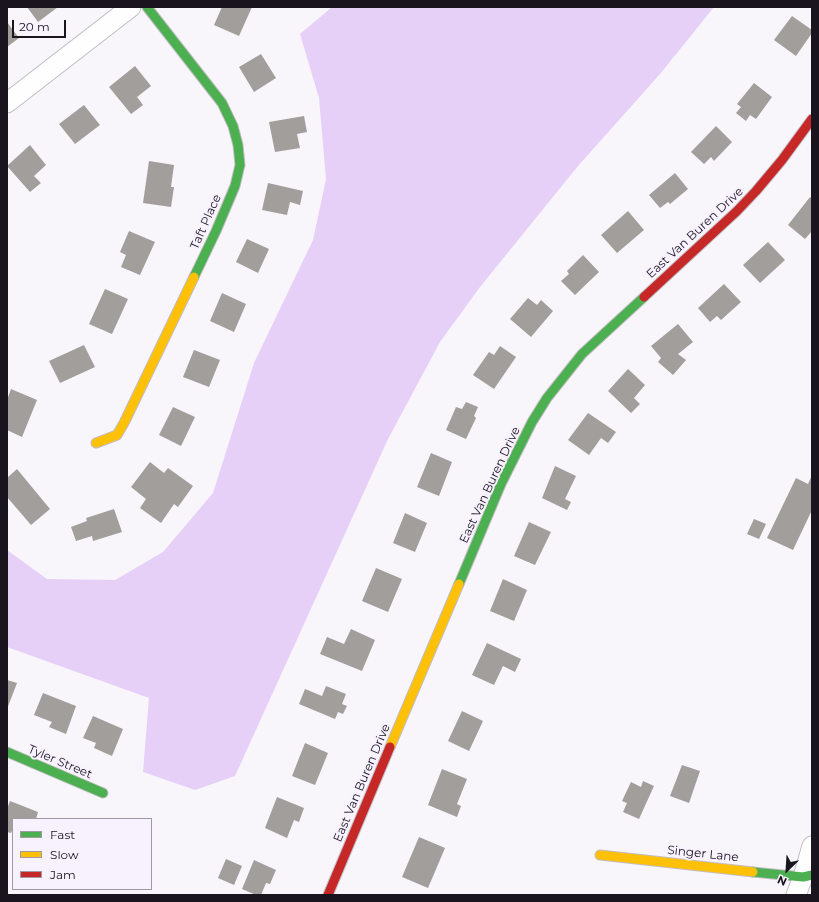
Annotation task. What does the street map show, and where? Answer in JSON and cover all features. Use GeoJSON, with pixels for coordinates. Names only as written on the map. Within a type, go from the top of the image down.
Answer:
{"type":"FeatureCollection","features":[{"type":"Feature","properties":{"kind":"street"},"geometry":{"type":"LineString","coordinates":[[7,102],[131,7]]}},
{"type":"Feature","properties":{"kind":"street","name":"Taft Place"},"geometry":{"type":"LineString","coordinates":[[96,443],[117,434],[124,423],[216,231],[235,186],[240,165],[238,145],[233,126],[222,104],[147,7]]}},
{"type":"Feature","properties":{"kind":"street","name":"East Van Buren Drive"},"geometry":{"type":"LineString","coordinates":[[328,895],[486,517],[532,422],[547,398],[582,354],[738,211],[756,192],[782,160],[812,119]]}},
{"type":"Feature","properties":{"kind":"street","name":"Tyler Street"},"geometry":{"type":"LineString","coordinates":[[7,752],[103,793]]}},
{"type":"Feature","properties":{"kind":"street"},"geometry":{"type":"LineString","coordinates":[[796,895],[808,876],[812,846]]}},
{"type":"Feature","properties":{"kind":"street","name":"Singer Lane"},"geometry":{"type":"LineString","coordinates":[[600,855],[808,876]]}},
{"type":"Feature","properties":{"kind":"shaded area"},"geometry":{"type":"Polygon","coordinates":[[[332,7],[714,7],[660,74],[578,166],[480,287],[440,342],[388,439],[235,776],[195,790],[143,772],[149,698],[7,647],[7,550],[47,579],[115,580],[163,552],[213,493],[254,363],[313,240],[326,179],[319,98],[300,34],[332,7]]]}},
{"type":"Feature","properties":{"kind":"building"},"geometry":{"type":"Polygon","coordinates":[[[27,7],[58,7],[38,22],[27,7]]]}},
{"type":"Feature","properties":{"kind":"building"},"geometry":{"type":"Polygon","coordinates":[[[222,7],[252,7],[239,36],[214,25],[222,7]]]}},
{"type":"Feature","properties":{"kind":"building"},"geometry":{"type":"Polygon","coordinates":[[[792,16],[812,30],[812,33],[796,56],[774,40],[792,16]]]}},
{"type":"Feature","properties":{"kind":"building"},"geometry":{"type":"Polygon","coordinates":[[[7,22],[19,38],[7,47],[7,22]]]}},
{"type":"Feature","properties":{"kind":"building"},"geometry":{"type":"Polygon","coordinates":[[[261,54],[276,78],[254,92],[239,67],[261,54]]]}},
{"type":"Feature","properties":{"kind":"building"},"geometry":{"type":"Polygon","coordinates":[[[135,66],[151,86],[137,97],[143,105],[131,114],[109,87],[135,66]]]}},
{"type":"Feature","properties":{"kind":"building"},"geometry":{"type":"Polygon","coordinates":[[[754,83],[772,97],[756,119],[750,115],[746,121],[736,113],[741,107],[737,104],[754,83]]]}},
{"type":"Feature","properties":{"kind":"building"},"geometry":{"type":"Polygon","coordinates":[[[84,105],[100,125],[75,144],[59,124],[84,105]]]}},
{"type":"Feature","properties":{"kind":"building"},"geometry":{"type":"Polygon","coordinates":[[[304,116],[307,132],[297,134],[300,148],[275,152],[269,122],[304,116]]]}},
{"type":"Feature","properties":{"kind":"building"},"geometry":{"type":"Polygon","coordinates":[[[716,126],[732,142],[714,161],[711,157],[704,164],[691,152],[716,126]]]}},
{"type":"Feature","properties":{"kind":"building"},"geometry":{"type":"Polygon","coordinates":[[[30,145],[46,165],[34,176],[41,183],[30,192],[7,166],[30,145]]]}},
{"type":"Feature","properties":{"kind":"building"},"geometry":{"type":"Polygon","coordinates":[[[149,161],[174,165],[171,187],[174,187],[171,207],[143,203],[149,161]]]}},
{"type":"Feature","properties":{"kind":"building"},"geometry":{"type":"Polygon","coordinates":[[[675,173],[688,189],[670,204],[668,202],[660,208],[649,195],[675,173]]]}},
{"type":"Feature","properties":{"kind":"building"},"geometry":{"type":"Polygon","coordinates":[[[268,183],[303,191],[300,205],[290,202],[287,215],[262,210],[268,183]]]}},
{"type":"Feature","properties":{"kind":"building"},"geometry":{"type":"Polygon","coordinates":[[[810,197],[812,199],[812,231],[805,239],[788,225],[810,197]]]}},
{"type":"Feature","properties":{"kind":"building"},"geometry":{"type":"Polygon","coordinates":[[[628,211],[644,230],[617,253],[601,235],[628,211]]]}},
{"type":"Feature","properties":{"kind":"building"},"geometry":{"type":"Polygon","coordinates":[[[129,231],[155,242],[140,275],[121,267],[126,255],[120,252],[129,231]]]}},
{"type":"Feature","properties":{"kind":"building"},"geometry":{"type":"Polygon","coordinates":[[[247,239],[269,249],[258,273],[236,262],[247,239]]]}},
{"type":"Feature","properties":{"kind":"building"},"geometry":{"type":"Polygon","coordinates":[[[768,242],[785,260],[760,283],[743,265],[768,242]]]}},
{"type":"Feature","properties":{"kind":"building"},"geometry":{"type":"Polygon","coordinates":[[[583,255],[599,272],[575,295],[561,281],[569,274],[567,271],[583,255]]]}},
{"type":"Feature","properties":{"kind":"building"},"geometry":{"type":"Polygon","coordinates":[[[724,284],[741,302],[721,320],[717,316],[710,322],[698,308],[724,284]]]}},
{"type":"Feature","properties":{"kind":"building"},"geometry":{"type":"Polygon","coordinates":[[[105,289],[128,299],[112,334],[89,324],[105,289]]]}},
{"type":"Feature","properties":{"kind":"building"},"geometry":{"type":"Polygon","coordinates":[[[222,293],[246,304],[234,332],[210,321],[222,293]]]}},
{"type":"Feature","properties":{"kind":"building"},"geometry":{"type":"Polygon","coordinates":[[[528,298],[537,305],[541,300],[553,311],[531,337],[510,319],[528,298]]]}},
{"type":"Feature","properties":{"kind":"building"},"geometry":{"type":"Polygon","coordinates":[[[678,324],[693,342],[678,354],[686,360],[673,375],[658,362],[661,358],[651,346],[678,324]]]}},
{"type":"Feature","properties":{"kind":"building"},"geometry":{"type":"Polygon","coordinates":[[[84,345],[95,367],[60,383],[49,361],[84,345]]]}},
{"type":"Feature","properties":{"kind":"building"},"geometry":{"type":"Polygon","coordinates":[[[500,346],[516,357],[494,389],[473,375],[489,352],[494,355],[500,346]]]}},
{"type":"Feature","properties":{"kind":"building"},"geometry":{"type":"Polygon","coordinates":[[[194,350],[220,360],[209,387],[183,377],[194,350]]]}},
{"type":"Feature","properties":{"kind":"building"},"geometry":{"type":"Polygon","coordinates":[[[628,369],[645,385],[634,398],[640,404],[631,413],[608,391],[628,369]]]}},
{"type":"Feature","properties":{"kind":"building"},"geometry":{"type":"Polygon","coordinates":[[[11,389],[37,400],[22,437],[7,430],[7,400],[11,389]]]}},
{"type":"Feature","properties":{"kind":"building"},"geometry":{"type":"Polygon","coordinates":[[[466,402],[478,407],[474,416],[476,418],[466,439],[446,430],[456,407],[462,409],[466,402]]]}},
{"type":"Feature","properties":{"kind":"building"},"geometry":{"type":"Polygon","coordinates":[[[173,407],[195,417],[181,446],[159,435],[173,407]]]}},
{"type":"Feature","properties":{"kind":"building"},"geometry":{"type":"Polygon","coordinates":[[[588,413],[616,432],[608,443],[601,438],[589,455],[568,440],[588,413]]]}},
{"type":"Feature","properties":{"kind":"building"},"geometry":{"type":"Polygon","coordinates":[[[431,453],[452,462],[439,496],[417,487],[431,453]]]}},
{"type":"Feature","properties":{"kind":"building"},"geometry":{"type":"Polygon","coordinates":[[[150,462],[164,473],[168,468],[193,486],[178,507],[174,504],[161,523],[140,508],[146,499],[131,487],[150,462]]]}},
{"type":"Feature","properties":{"kind":"building"},"geometry":{"type":"Polygon","coordinates":[[[555,466],[576,476],[565,499],[571,502],[567,510],[542,498],[555,466]]]}},
{"type":"Feature","properties":{"kind":"building"},"geometry":{"type":"Polygon","coordinates":[[[17,469],[50,509],[31,525],[7,497],[7,478],[17,469]]]}},
{"type":"Feature","properties":{"kind":"building"},"geometry":{"type":"Polygon","coordinates":[[[812,475],[812,510],[793,550],[767,538],[796,478],[808,484],[812,475]]]}},
{"type":"Feature","properties":{"kind":"building"},"geometry":{"type":"Polygon","coordinates":[[[114,509],[122,532],[93,541],[92,536],[76,541],[71,527],[87,521],[86,518],[114,509]]]}},
{"type":"Feature","properties":{"kind":"building"},"geometry":{"type":"Polygon","coordinates":[[[405,513],[427,523],[415,552],[393,543],[405,513]]]}},
{"type":"Feature","properties":{"kind":"building"},"geometry":{"type":"Polygon","coordinates":[[[754,519],[766,524],[759,539],[747,534],[754,519]]]}},
{"type":"Feature","properties":{"kind":"building"},"geometry":{"type":"Polygon","coordinates":[[[529,522],[551,532],[535,565],[514,556],[529,522]]]}},
{"type":"Feature","properties":{"kind":"building"},"geometry":{"type":"Polygon","coordinates":[[[376,568],[402,579],[388,612],[362,601],[376,568]]]}},
{"type":"Feature","properties":{"kind":"building"},"geometry":{"type":"Polygon","coordinates":[[[503,579],[527,590],[514,621],[490,611],[503,579]]]}},
{"type":"Feature","properties":{"kind":"building"},"geometry":{"type":"Polygon","coordinates":[[[351,629],[375,640],[362,671],[320,654],[327,637],[344,644],[351,629]]]}},
{"type":"Feature","properties":{"kind":"building"},"geometry":{"type":"Polygon","coordinates":[[[487,643],[521,659],[515,672],[503,666],[494,685],[472,675],[487,643]]]}},
{"type":"Feature","properties":{"kind":"building"},"geometry":{"type":"Polygon","coordinates":[[[7,680],[17,683],[7,709],[7,680]]]}},
{"type":"Feature","properties":{"kind":"building"},"geometry":{"type":"Polygon","coordinates":[[[326,686],[346,694],[342,704],[347,706],[343,714],[338,712],[335,719],[299,704],[305,689],[322,696],[326,686]]]}},
{"type":"Feature","properties":{"kind":"building"},"geometry":{"type":"Polygon","coordinates":[[[43,693],[76,706],[66,734],[49,727],[52,722],[34,715],[43,693]]]}},
{"type":"Feature","properties":{"kind":"building"},"geometry":{"type":"Polygon","coordinates":[[[462,711],[483,721],[469,751],[448,741],[462,711]]]}},
{"type":"Feature","properties":{"kind":"building"},"geometry":{"type":"Polygon","coordinates":[[[93,716],[123,729],[112,756],[94,748],[96,743],[83,738],[93,716]]]}},
{"type":"Feature","properties":{"kind":"building"},"geometry":{"type":"Polygon","coordinates":[[[305,743],[328,753],[315,785],[292,776],[305,743]]]}},
{"type":"Feature","properties":{"kind":"building"},"geometry":{"type":"Polygon","coordinates":[[[682,765],[700,771],[689,803],[670,796],[682,765]]]}},
{"type":"Feature","properties":{"kind":"building"},"geometry":{"type":"Polygon","coordinates":[[[442,769],[467,779],[457,804],[461,806],[457,817],[428,805],[442,769]]]}},
{"type":"Feature","properties":{"kind":"building"},"geometry":{"type":"Polygon","coordinates":[[[643,781],[654,786],[639,819],[623,812],[627,803],[622,801],[631,782],[641,787],[643,781]]]}},
{"type":"Feature","properties":{"kind":"building"},"geometry":{"type":"Polygon","coordinates":[[[277,797],[304,808],[299,822],[294,820],[287,838],[265,828],[277,797]]]}},
{"type":"Feature","properties":{"kind":"building"},"geometry":{"type":"Polygon","coordinates":[[[10,801],[38,812],[36,818],[12,818],[11,833],[7,832],[7,809],[10,801]]]}},
{"type":"Feature","properties":{"kind":"building"},"geometry":{"type":"Polygon","coordinates":[[[419,837],[445,848],[428,888],[402,877],[419,837]]]}},
{"type":"Feature","properties":{"kind":"building"},"geometry":{"type":"Polygon","coordinates":[[[226,859],[242,866],[234,885],[218,878],[226,859]]]}},
{"type":"Feature","properties":{"kind":"building"},"geometry":{"type":"Polygon","coordinates":[[[254,860],[276,870],[270,884],[266,883],[261,895],[256,895],[242,889],[254,860]]]}},
{"type":"Feature","properties":{"kind":"traffic: fast"},"geometry":{"type":"LineString","coordinates":[[147,7],[222,103],[233,126],[238,145],[240,165],[235,186],[194,277]]}},
{"type":"Feature","properties":{"kind":"traffic: fast"},"geometry":{"type":"LineString","coordinates":[[459,584],[501,484],[532,422],[547,398],[582,354],[644,297]]}},
{"type":"Feature","properties":{"kind":"traffic: fast"},"geometry":{"type":"LineString","coordinates":[[7,752],[103,793]]}},
{"type":"Feature","properties":{"kind":"traffic: fast"},"geometry":{"type":"LineString","coordinates":[[753,872],[803,877],[812,875]]}},
{"type":"Feature","properties":{"kind":"traffic: slow"},"geometry":{"type":"LineString","coordinates":[[96,443],[117,435],[194,277]]}},
{"type":"Feature","properties":{"kind":"traffic: slow"},"geometry":{"type":"LineString","coordinates":[[390,747],[459,584]]}},
{"type":"Feature","properties":{"kind":"traffic: slow"},"geometry":{"type":"LineString","coordinates":[[600,855],[753,872]]}},
{"type":"Feature","properties":{"kind":"traffic: jam"},"geometry":{"type":"LineString","coordinates":[[644,297],[737,211],[756,191],[782,160],[812,119]]}},
{"type":"Feature","properties":{"kind":"traffic: jam"},"geometry":{"type":"LineString","coordinates":[[328,895],[390,747]]}}]}
